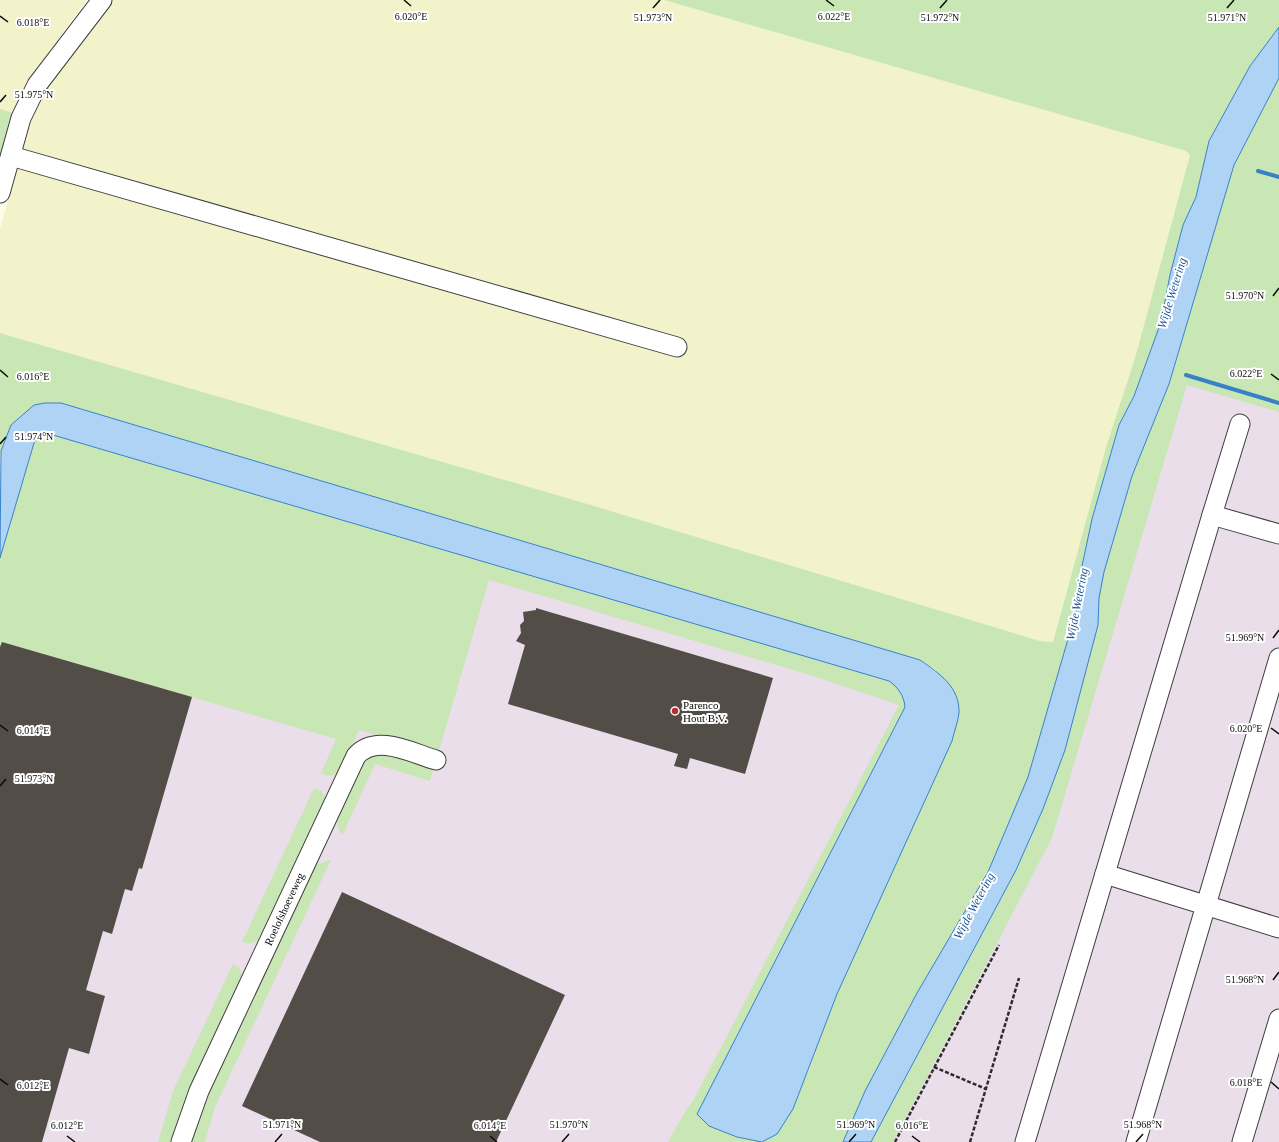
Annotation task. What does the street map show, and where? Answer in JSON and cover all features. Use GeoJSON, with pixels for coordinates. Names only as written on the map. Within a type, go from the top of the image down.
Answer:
{"type":"FeatureCollection","features":[{"type":"Feature","properties":{"kind":"street"},"geometry":{"type":"LineString","coordinates":[[0,193],[5,167],[21,118],[37,85],[102,0]]}},
{"type":"Feature","properties":{"kind":"street"},"geometry":{"type":"LineString","coordinates":[[5,167],[677,347]]}},
{"type":"Feature","properties":{"kind":"street"},"geometry":{"type":"LineString","coordinates":[[1025,1142],[1240,424]]}},
{"type":"Feature","properties":{"kind":"street"},"geometry":{"type":"LineString","coordinates":[[1212,515],[1279,534]]}},
{"type":"Feature","properties":{"kind":"street"},"geometry":{"type":"LineString","coordinates":[[1136,1142],[1279,658]]}},
{"type":"Feature","properties":{"kind":"street","name":"Roelofshoeveweg"},"geometry":{"type":"LineString","coordinates":[[181,1142],[191,1109],[202,1084],[356,756],[362,749],[368,746],[382,744],[436,760]]}},
{"type":"Feature","properties":{"kind":"street"},"geometry":{"type":"LineString","coordinates":[[1105,874],[1279,928]]}},
{"type":"Feature","properties":{"kind":"street"},"geometry":{"type":"LineString","coordinates":[[1242,1142],[1279,1019]]}},
{"type":"Feature","properties":{"kind":"path"},"geometry":{"type":"LineString","coordinates":[[895,1142],[999,945]]}},
{"type":"Feature","properties":{"kind":"path"},"geometry":{"type":"LineString","coordinates":[[970,1142],[1019,978]]}},
{"type":"Feature","properties":{"kind":"path"},"geometry":{"type":"LineString","coordinates":[[934,1067],[956,1078],[986,1089]]}},
{"type":"Feature","properties":{"kind":"shaded area"},"geometry":{"type":"Polygon","coordinates":[[[1160,368],[1279,400],[1279,1142],[859,1142],[1160,368]]]}},
{"type":"Feature","properties":{"kind":"shaded area"},"geometry":{"type":"Polygon","coordinates":[[[30,417],[911,670],[821,1142],[0,1142],[0,519],[30,417]]]}},
{"type":"Feature","properties":{"kind":"green space"},"geometry":{"type":"Polygon","coordinates":[[[0,0],[87,0],[27,81],[13,113],[0,109],[0,0]]]}},
{"type":"Feature","properties":{"kind":"green space"},"geometry":{"type":"Polygon","coordinates":[[[108,0],[664,0],[1186,151],[1190,155],[1135,358],[1106,447],[1053,642],[1040,641],[591,505],[0,333],[0,229],[37,99],[108,0]]]}},
{"type":"Feature","properties":{"kind":"green space"},"geometry":{"type":"Polygon","coordinates":[[[664,0],[1279,0],[1279,27],[1250,66],[1209,141],[1196,197],[1183,225],[1170,275],[1161,322],[1134,396],[1119,425],[1092,519],[1082,566],[1077,608],[1028,777],[988,872],[917,993],[865,1091],[843,1142],[762,1142],[808,1073],[837,994],[936,670],[920,660],[61,403],[1,451],[0,454],[0,333],[591,505],[1040,641],[1053,642],[1106,447],[1135,358],[1190,155],[1186,151],[664,0]]]}},
{"type":"Feature","properties":{"kind":"green space"},"geometry":{"type":"Polygon","coordinates":[[[1279,78],[1279,412],[1187,385],[1052,838],[893,1142],[871,1142],[1016,870],[1043,809],[1065,750],[1098,625],[1099,598],[1104,572],[1132,476],[1169,384],[1234,165],[1279,78]]]}},
{"type":"Feature","properties":{"kind":"green space"},"geometry":{"type":"Polygon","coordinates":[[[0,109],[13,113],[0,160],[0,109]]]}},
{"type":"Feature","properties":{"kind":"green space"},"geometry":{"type":"Polygon","coordinates":[[[42,435],[53,435],[889,681],[895,686],[902,696],[905,707],[737,1137],[762,1142],[668,1142],[686,1110],[693,1101],[899,705],[810,675],[489,580],[438,754],[359,730],[341,768],[333,775],[326,775],[321,773],[336,739],[2,642],[0,647],[0,558],[34,443],[37,438],[42,435]]]}},
{"type":"Feature","properties":{"kind":"green space"},"geometry":{"type":"Polygon","coordinates":[[[387,754],[434,767],[430,781],[375,764],[343,834],[340,833],[335,815],[363,760],[371,756],[387,754]]]}},
{"type":"Feature","properties":{"kind":"green space"},"geometry":{"type":"Polygon","coordinates":[[[314,788],[321,791],[326,799],[263,935],[254,942],[242,942],[314,788]]]}},
{"type":"Feature","properties":{"kind":"green space"},"geometry":{"type":"Polygon","coordinates":[[[331,860],[215,1107],[205,1142],[188,1142],[196,1114],[312,866],[331,860]]]}},
{"type":"Feature","properties":{"kind":"green space"},"geometry":{"type":"Polygon","coordinates":[[[233,964],[239,968],[243,977],[174,1142],[158,1142],[173,1091],[233,964]]]}},
{"type":"Feature","properties":{"kind":"water","name":"Wijde Wetering"},"geometry":{"type":"Polygon","coordinates":[[[1279,27],[1279,78],[1234,165],[1169,384],[1132,476],[1104,572],[1099,598],[1098,625],[1065,750],[1043,809],[1016,870],[871,1142],[843,1142],[865,1091],[917,993],[988,872],[1028,777],[1077,608],[1082,566],[1092,519],[1119,425],[1134,396],[1161,322],[1170,275],[1183,225],[1196,197],[1209,141],[1250,66],[1279,27]]]}},
{"type":"Feature","properties":{"kind":"water"},"geometry":{"type":"Polygon","coordinates":[[[61,403],[920,660],[941,676],[952,688],[958,704],[959,713],[952,741],[837,994],[793,1109],[777,1134],[762,1142],[737,1137],[709,1126],[697,1114],[905,707],[902,696],[895,686],[889,681],[53,435],[42,436],[34,443],[0,558],[1,451],[11,425],[34,405],[61,403]]]}},
{"type":"Feature","properties":{"kind":"building"},"geometry":{"type":"Polygon","coordinates":[[[536,608],[773,678],[745,774],[690,758],[687,769],[674,766],[678,754],[508,704],[525,645],[516,641],[521,633],[520,625],[524,621],[523,612],[536,610],[536,608]]]}},
{"type":"Feature","properties":{"kind":"building"},"geometry":{"type":"Polygon","coordinates":[[[2,642],[192,697],[142,869],[139,868],[132,891],[125,889],[112,934],[103,931],[86,990],[105,996],[89,1054],[69,1048],[42,1142],[0,1142],[0,647],[2,642]]]}},
{"type":"Feature","properties":{"kind":"building"},"geometry":{"type":"Polygon","coordinates":[[[342,892],[565,995],[496,1142],[320,1142],[242,1106],[342,892]]]}},
{"type":"Feature","properties":{"kind":"waterway"},"geometry":{"type":"LineString","coordinates":[[1258,171],[1279,177]]}},
{"type":"Feature","properties":{"kind":"waterway"},"geometry":{"type":"LineString","coordinates":[[1186,375],[1279,403]]}},
{"type":"Feature","properties":{"kind":"place","name":"Parenco Hout B.V."},"geometry":{"type":"Point","coordinates":[675,711]}}]}
